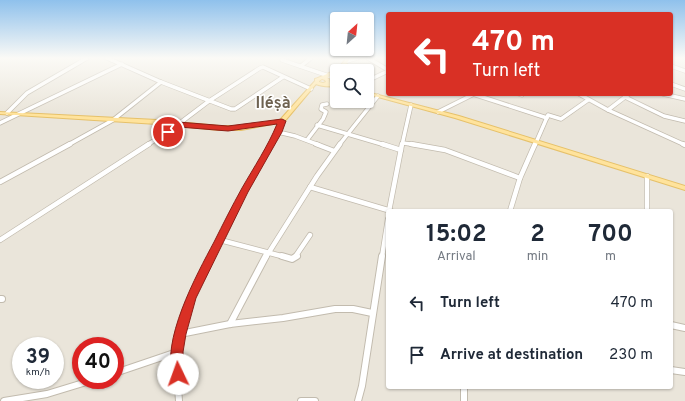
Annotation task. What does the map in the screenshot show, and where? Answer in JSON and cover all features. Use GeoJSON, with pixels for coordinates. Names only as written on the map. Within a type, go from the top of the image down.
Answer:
{"type":"FeatureCollection","features":[{"type":"Feature","properties":{"kind":"main road"},"geometry":{"type":"LineString","coordinates":[[311,89],[326,81],[330,77]]}},
{"type":"Feature","properties":{"kind":"main road"},"geometry":{"type":"LineString","coordinates":[[4,113],[178,124],[228,129],[282,121],[318,79],[321,78],[330,82]]}},
{"type":"Feature","properties":{"kind":"main road"},"geometry":{"type":"LineString","coordinates":[[316,82],[326,81]]}},
{"type":"Feature","properties":{"kind":"main road"},"geometry":{"type":"LineString","coordinates":[[380,96],[386,94]]}},
{"type":"Feature","properties":{"kind":"main road"},"geometry":{"type":"LineString","coordinates":[[374,95],[536,141],[685,188]]}},
{"type":"Feature","properties":{"kind":"street"},"geometry":{"type":"LineString","coordinates":[[4,113],[32,89],[54,77]]}},
{"type":"Feature","properties":{"kind":"street"},"geometry":{"type":"LineString","coordinates":[[0,123],[96,77]]}},
{"type":"Feature","properties":{"kind":"street"},"geometry":{"type":"LineString","coordinates":[[150,77],[233,109],[283,78],[311,89]]}},
{"type":"Feature","properties":{"kind":"street"},"geometry":{"type":"LineString","coordinates":[[0,240],[161,136],[245,77]]}},
{"type":"Feature","properties":{"kind":"street"},"geometry":{"type":"LineString","coordinates":[[319,77],[326,81]]}},
{"type":"Feature","properties":{"kind":"street"},"geometry":{"type":"LineString","coordinates":[[0,182],[58,152],[113,120],[161,82]]}},
{"type":"Feature","properties":{"kind":"street"},"geometry":{"type":"LineString","coordinates":[[673,85],[685,88]]}},
{"type":"Feature","properties":{"kind":"street"},"geometry":{"type":"LineString","coordinates":[[230,324],[268,253],[317,176],[334,151],[380,96]]}},
{"type":"Feature","properties":{"kind":"street"},"geometry":{"type":"LineString","coordinates":[[438,112],[469,96]]}},
{"type":"Feature","properties":{"kind":"street"},"geometry":{"type":"LineString","coordinates":[[479,96],[547,118]]}},
{"type":"Feature","properties":{"kind":"street"},"geometry":{"type":"LineString","coordinates":[[582,96],[608,110],[685,145]]}},
{"type":"Feature","properties":{"kind":"street"},"geometry":{"type":"LineString","coordinates":[[608,110],[626,96]]}},
{"type":"Feature","properties":{"kind":"street"},"geometry":{"type":"LineString","coordinates":[[629,96],[662,115],[681,122],[685,121]]}},
{"type":"Feature","properties":{"kind":"street"},"geometry":{"type":"LineString","coordinates":[[672,96],[685,99]]}},
{"type":"Feature","properties":{"kind":"street"},"geometry":{"type":"LineString","coordinates":[[511,209],[520,178],[548,115],[561,119],[588,100]]}},
{"type":"Feature","properties":{"kind":"street"},"geometry":{"type":"LineString","coordinates":[[307,140],[326,112],[321,109],[322,105],[327,104]]}},
{"type":"Feature","properties":{"kind":"street"},"geometry":{"type":"LineString","coordinates":[[390,209],[402,143],[411,104]]}},
{"type":"Feature","properties":{"kind":"street"},"geometry":{"type":"LineString","coordinates":[[179,401],[177,352],[180,334],[191,297],[244,192],[278,132],[282,121]]}},
{"type":"Feature","properties":{"kind":"street"},"geometry":{"type":"LineString","coordinates":[[317,125],[401,150]]}},
{"type":"Feature","properties":{"kind":"street"},"geometry":{"type":"LineString","coordinates":[[278,132],[307,140],[334,151]]}},
{"type":"Feature","properties":{"kind":"street"},"geometry":{"type":"LineString","coordinates":[[402,143],[445,150],[520,178]]}},
{"type":"Feature","properties":{"kind":"street"},"geometry":{"type":"LineString","coordinates":[[647,176],[647,209]]}},
{"type":"Feature","properties":{"kind":"street"},"geometry":{"type":"LineString","coordinates":[[312,185],[386,210]]}},
{"type":"Feature","properties":{"kind":"street"},"geometry":{"type":"LineString","coordinates":[[358,401],[362,386],[372,313],[386,232]]}},
{"type":"Feature","properties":{"kind":"street"},"geometry":{"type":"LineString","coordinates":[[220,240],[295,259],[310,235]]}},
{"type":"Feature","properties":{"kind":"street"},"geometry":{"type":"LineString","coordinates":[[180,334],[230,324],[335,310],[353,309],[372,313]]}},
{"type":"Feature","properties":{"kind":"street"},"geometry":{"type":"LineString","coordinates":[[673,325],[685,328]]}},
{"type":"Feature","properties":{"kind":"street"},"geometry":{"type":"LineString","coordinates":[[124,370],[177,352]]}},
{"type":"Feature","properties":{"kind":"street"},"geometry":{"type":"LineString","coordinates":[[673,370],[685,372]]}},
{"type":"Feature","properties":{"kind":"street"},"geometry":{"type":"LineString","coordinates":[[4,401],[46,394],[72,386]]}},
{"type":"Feature","properties":{"kind":"street"},"geometry":{"type":"LineString","coordinates":[[464,389],[464,401]]}},
{"type":"Feature","properties":{"kind":"street"},"geometry":{"type":"LineString","coordinates":[[300,401],[315,401]]}},
{"type":"Feature","properties":{"kind":"shaded area"},"geometry":{"type":"Polygon","coordinates":[[[0,77],[330,77],[330,108],[374,108],[374,77],[386,77],[386,96],[673,96],[673,77],[685,77],[685,401],[0,401],[0,77]]]}},
{"type":"Feature","properties":{"kind":"district","name":"Iléṣà"},"geometry":{"type":"Point","coordinates":[273,104]}},
{"type":"Feature","properties":{"kind":"route"},"geometry":{"type":"LineString","coordinates":[[168,132],[178,124],[228,129],[282,121],[278,132],[244,192],[191,297],[180,334],[177,352],[178,374]]}}]}
